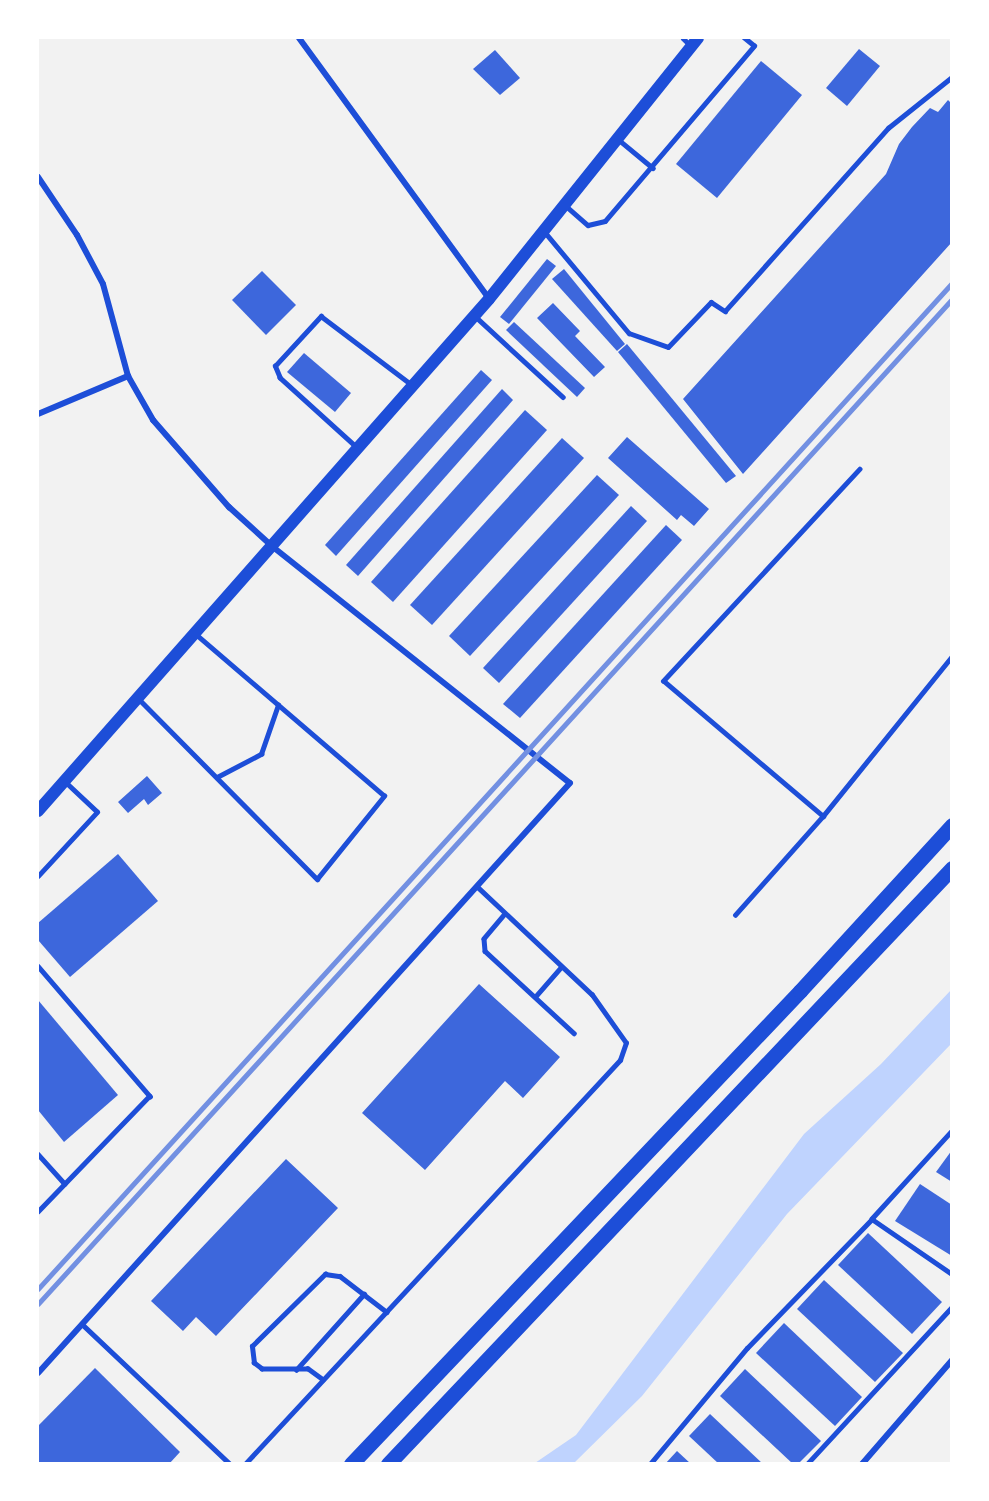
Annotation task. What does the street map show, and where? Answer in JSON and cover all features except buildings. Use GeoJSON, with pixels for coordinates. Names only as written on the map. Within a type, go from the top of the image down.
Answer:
{"type":"FeatureCollection","features":[{"type":"Feature","properties":{"kind":"highway"},"geometry":{"type":"LineString","coordinates":[[351,1464],[800,991],[951,825]]}},
{"type":"Feature","properties":{"kind":"highway"},"geometry":{"type":"LineString","coordinates":[[388,1464],[950,870]]}},
{"type":"Feature","properties":{"kind":"main road"},"geometry":{"type":"LineString","coordinates":[[38,811],[273,547],[489,298],[616,139],[690,40]]}},
{"type":"Feature","properties":{"kind":"street"},"geometry":{"type":"LineString","coordinates":[[299,38],[489,298]]}},
{"type":"Feature","properties":{"kind":"street"},"geometry":{"type":"LineString","coordinates":[[38,177],[77,235],[103,285],[128,376],[153,420],[229,507],[273,547],[570,783],[38,1373]]}},
{"type":"Feature","properties":{"kind":"street"},"geometry":{"type":"LineString","coordinates":[[38,414],[128,376]]}},
{"type":"Feature","properties":{"kind":"street"},"geometry":{"type":"LineString","coordinates":[[862,1464],[951,1360]]}},
{"type":"Feature","properties":{"kind":"lane"},"geometry":{"type":"LineString","coordinates":[[565,204],[582,223],[597,225],[626,200],[754,46],[744,38]]}},
{"type":"Feature","properties":{"kind":"lane"},"geometry":{"type":"LineString","coordinates":[[544,230],[629,333],[668,347],[711,302],[725,311],[888,128],[951,77]]}},
{"type":"Feature","properties":{"kind":"lane"},"geometry":{"type":"LineString","coordinates":[[616,139],[653,168]]}},
{"type":"Feature","properties":{"kind":"lane"},"geometry":{"type":"LineString","coordinates":[[474,315],[563,397]]}},
{"type":"Feature","properties":{"kind":"lane"},"geometry":{"type":"LineString","coordinates":[[358,449],[280,378],[275,366],[321,316],[413,386]]}},
{"type":"Feature","properties":{"kind":"lane"},"geometry":{"type":"LineString","coordinates":[[823,816],[664,681],[860,469]]}},
{"type":"Feature","properties":{"kind":"lane"},"geometry":{"type":"LineString","coordinates":[[138,698],[317,879],[384,796],[195,634]]}},
{"type":"Feature","properties":{"kind":"lane"},"geometry":{"type":"LineString","coordinates":[[735,915],[823,816],[951,656]]}},
{"type":"Feature","properties":{"kind":"lane"},"geometry":{"type":"LineString","coordinates":[[217,777],[261,754],[278,705]]}},
{"type":"Feature","properties":{"kind":"lane"},"geometry":{"type":"LineString","coordinates":[[38,876],[96,812],[64,781]]}},
{"type":"Feature","properties":{"kind":"lane"},"geometry":{"type":"LineString","coordinates":[[245,1464],[620,1060],[626,1043],[592,995],[477,888]]}},
{"type":"Feature","properties":{"kind":"lane"},"geometry":{"type":"LineString","coordinates":[[504,915],[484,939],[483,946],[574,1034]]}},
{"type":"Feature","properties":{"kind":"lane"},"geometry":{"type":"LineString","coordinates":[[38,966],[150,1096],[38,1212]]}},
{"type":"Feature","properties":{"kind":"lane"},"geometry":{"type":"LineString","coordinates":[[535,997],[561,967]]}},
{"type":"Feature","properties":{"kind":"lane"},"geometry":{"type":"LineString","coordinates":[[650,1464],[747,1348],[873,1219],[951,1131]]}},
{"type":"Feature","properties":{"kind":"lane"},"geometry":{"type":"LineString","coordinates":[[38,1154],[65,1184]]}},
{"type":"Feature","properties":{"kind":"lane"},"geometry":{"type":"LineString","coordinates":[[873,1219],[951,1274]]}},
{"type":"Feature","properties":{"kind":"lane"},"geometry":{"type":"LineString","coordinates":[[323,1380],[308,1369],[262,1369],[254,1363],[252,1346],[325,1274],[340,1276],[387,1312]]}},
{"type":"Feature","properties":{"kind":"lane"},"geometry":{"type":"LineString","coordinates":[[296,1370],[364,1294]]}},
{"type":"Feature","properties":{"kind":"lane"},"geometry":{"type":"LineString","coordinates":[[807,1464],[951,1307]]}},
{"type":"Feature","properties":{"kind":"lane"},"geometry":{"type":"LineString","coordinates":[[82,1324],[230,1464]]}},
{"type":"Feature","properties":{"kind":"water"},"geometry":{"type":"Polygon","coordinates":[[[951,990],[951,1044],[787,1214],[642,1396],[574,1463],[535,1463],[576,1435],[804,1134],[881,1064],[951,990]]]}},
{"type":"Feature","properties":{"kind":"railway"},"geometry":{"type":"LineString","coordinates":[[38,1289],[952,283]]}},
{"type":"Feature","properties":{"kind":"railway"},"geometry":{"type":"LineString","coordinates":[[38,1304],[952,299]]}}]}
